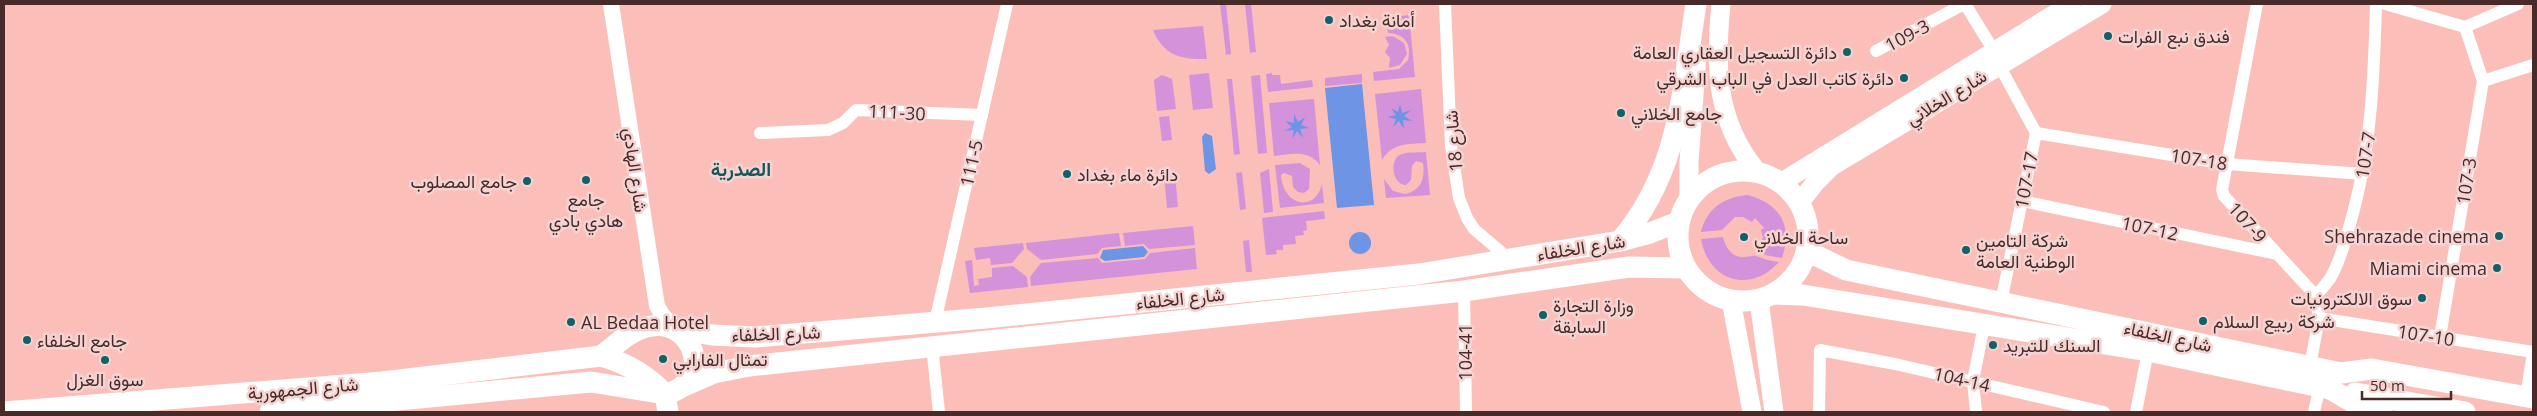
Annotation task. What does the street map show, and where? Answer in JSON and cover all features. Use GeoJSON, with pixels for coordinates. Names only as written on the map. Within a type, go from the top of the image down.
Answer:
{"type":"FeatureCollection","features":[{"type":"Feature","properties":{"kind":"main road"},"geometry":{"type":"LineString","coordinates":[[1620,242],[1651,198],[1669,156],[1676,130],[1696,4]]}},
{"type":"Feature","properties":{"kind":"main road"},"geometry":{"type":"LineString","coordinates":[[1689,198],[1688,162],[1700,4]]}},
{"type":"Feature","properties":{"kind":"main road"},"geometry":{"type":"LineString","coordinates":[[1721,4],[1717,45],[1719,84],[1727,123],[1744,155],[1756,170]]}},
{"type":"Feature","properties":{"kind":"main road","name":"شارع الخلاني"},"geometry":{"type":"LineString","coordinates":[[1800,202],[1832,166],[1997,58],[2071,4]]}},
{"type":"Feature","properties":{"kind":"main road","name":"شارع الخلاني"},"geometry":{"type":"LineString","coordinates":[[1782,182],[1997,58],[2102,4]]}},
{"type":"Feature","properties":{"kind":"main road"},"geometry":{"type":"LineString","coordinates":[[1730,170],[1756,170],[1782,182],[1800,202],[1808,226],[1807,251],[1800,268],[1789,283],[1766,297],[1731,300],[1713,294],[1697,283],[1685,268],[1678,246],[1678,222],[1689,198],[1707,180],[1730,170]]}},
{"type":"Feature","properties":{"kind":"main road","name":"شارع الخلفاء"},"geometry":{"type":"LineString","coordinates":[[601,356],[633,333],[656,326],[712,335],[755,337],[935,322],[1419,274],[1508,258],[1620,242],[1678,222]]}},
{"type":"Feature","properties":{"kind":"main road","name":"شارع الخلفاء"},"geometry":{"type":"LineString","coordinates":[[1807,251],[1846,270],[2310,366],[2334,383],[2361,407],[2382,412]]}},
{"type":"Feature","properties":{"kind":"main road","name":"شارع الخلفاء"},"geometry":{"type":"LineString","coordinates":[[672,398],[714,374],[749,366],[1464,291],[1629,268],[1685,268]]}},
{"type":"Feature","properties":{"kind":"main road","name":"شارع الخلفاء"},"geometry":{"type":"LineString","coordinates":[[1766,297],[1803,295],[2334,383],[2372,369],[2530,402]]}},
{"type":"Feature","properties":{"kind":"main road"},"geometry":{"type":"LineString","coordinates":[[1766,297],[1774,412]]}},
{"type":"Feature","properties":{"kind":"main road"},"geometry":{"type":"LineString","coordinates":[[1731,300],[1752,412]]}},
{"type":"Feature","properties":{"kind":"main road"},"geometry":{"type":"LineString","coordinates":[[672,398],[692,374],[695,358],[690,343],[676,329]]}},
{"type":"Feature","properties":{"kind":"main road"},"geometry":{"type":"LineString","coordinates":[[601,356],[622,362],[641,373],[672,398]]}},
{"type":"Feature","properties":{"kind":"main road","name":"شارع الجمهورية"},"geometry":{"type":"LineString","coordinates":[[4,412],[382,382],[601,356]]}},
{"type":"Feature","properties":{"kind":"main road"},"geometry":{"type":"LineString","coordinates":[[270,412],[591,382],[672,398]]}},
{"type":"Feature","properties":{"kind":"main road"},"geometry":{"type":"LineString","coordinates":[[2334,383],[2465,412]]}},
{"type":"Feature","properties":{"kind":"street","name":"شارع الهادي"},"geometry":{"type":"LineString","coordinates":[[611,4],[657,306],[663,316],[676,329]]}},
{"type":"Feature","properties":{"kind":"street","name":"111-5"},"geometry":{"type":"LineString","coordinates":[[935,322],[1007,4]]}},
{"type":"Feature","properties":{"kind":"street","name":"شارع 18"},"geometry":{"type":"LineString","coordinates":[[1445,4],[1451,146],[1459,198],[1467,218],[1474,229],[1508,258]]}},
{"type":"Feature","properties":{"kind":"street","name":"109-3"},"geometry":{"type":"LineString","coordinates":[[1876,52],[1965,4]]}},
{"type":"Feature","properties":{"kind":"street","name":"107-17"},"geometry":{"type":"LineString","coordinates":[[1965,4],[1997,58],[2036,133],[2001,302]]}},
{"type":"Feature","properties":{"kind":"street","name":"107-9"},"geometry":{"type":"LineString","coordinates":[[2257,4],[2222,190],[2224,196],[2316,296]]}},
{"type":"Feature","properties":{"kind":"street","name":"107-7"},"geometry":{"type":"LineString","coordinates":[[2316,296],[2331,277],[2340,260],[2363,174],[2369,135],[2376,4]]}},
{"type":"Feature","properties":{"kind":"street"},"geometry":{"type":"LineString","coordinates":[[2385,4],[2423,9],[2464,27],[2518,4]]}},
{"type":"Feature","properties":{"kind":"street","name":"107-3"},"geometry":{"type":"LineString","coordinates":[[2440,337],[2483,81],[2464,27]]}},
{"type":"Feature","properties":{"kind":"street"},"geometry":{"type":"LineString","coordinates":[[2483,81],[2533,65]]}},
{"type":"Feature","properties":{"kind":"street","name":"111-30"},"geometry":{"type":"LineString","coordinates":[[760,133],[828,130],[843,123],[856,110],[982,116]]}},
{"type":"Feature","properties":{"kind":"street","name":"107-18"},"geometry":{"type":"LineString","coordinates":[[2036,133],[2228,164],[2363,174]]}},
{"type":"Feature","properties":{"kind":"street","name":"107-12"},"geometry":{"type":"LineString","coordinates":[[2022,201],[2277,254]]}},
{"type":"Feature","properties":{"kind":"street","name":"104-41"},"geometry":{"type":"LineString","coordinates":[[1464,291],[1466,412]]}},
{"type":"Feature","properties":{"kind":"street"},"geometry":{"type":"LineString","coordinates":[[2310,366],[2319,318],[2316,296]]}},
{"type":"Feature","properties":{"kind":"street","name":"107-10"},"geometry":{"type":"LineString","coordinates":[[2319,318],[2533,352]]}},
{"type":"Feature","properties":{"kind":"street"},"geometry":{"type":"LineString","coordinates":[[1976,412],[1973,381],[1984,326]]}},
{"type":"Feature","properties":{"kind":"street"},"geometry":{"type":"LineString","coordinates":[[932,346],[939,412]]}},
{"type":"Feature","properties":{"kind":"street","name":"104-14"},"geometry":{"type":"LineString","coordinates":[[1820,412],[1820,350],[1973,381],[2100,412]]}},
{"type":"Feature","properties":{"kind":"street"},"geometry":{"type":"LineString","coordinates":[[2136,412],[2148,351]]}},
{"type":"Feature","properties":{"kind":"street"},"geometry":{"type":"LineString","coordinates":[[2530,402],[2533,352]]}},
{"type":"Feature","properties":{"kind":"street"},"geometry":{"type":"LineString","coordinates":[[2314,412],[2334,383]]}},
{"type":"Feature","properties":{"kind":"shaded area"},"geometry":{"type":"Polygon","coordinates":[[[1220,4],[1226,4],[1231,54],[1226,55],[1220,4]]]}},
{"type":"Feature","properties":{"kind":"shaded area"},"geometry":{"type":"Polygon","coordinates":[[[1245,4],[1251,4],[1256,52],[1250,53],[1245,4]]]}},
{"type":"Feature","properties":{"kind":"shaded area"},"geometry":{"type":"Polygon","coordinates":[[[1409,15],[1415,77],[1374,81],[1373,72],[1399,69],[1408,60],[1409,49],[1406,41],[1399,35],[1388,33],[1386,18],[1409,15]]]}},
{"type":"Feature","properties":{"kind":"shaded area"},"geometry":{"type":"Polygon","coordinates":[[[1203,26],[1207,59],[1181,57],[1174,54],[1162,45],[1153,30],[1203,26]]]}},
{"type":"Feature","properties":{"kind":"shaded area"},"geometry":{"type":"Polygon","coordinates":[[[1393,36],[1404,43],[1407,54],[1400,65],[1389,68],[1390,58],[1385,52],[1389,45],[1385,37],[1393,36]]]}},
{"type":"Feature","properties":{"kind":"shaded area"},"geometry":{"type":"Polygon","coordinates":[[[1209,73],[1213,108],[1193,110],[1189,75],[1209,73]]]}},
{"type":"Feature","properties":{"kind":"shaded area"},"geometry":{"type":"Polygon","coordinates":[[[1272,73],[1272,75],[1280,75],[1281,84],[1312,80],[1313,87],[1268,92],[1266,74],[1272,73]]]}},
{"type":"Feature","properties":{"kind":"shaded area"},"geometry":{"type":"Polygon","coordinates":[[[1362,74],[1362,83],[1325,86],[1325,78],[1362,74]]]}},
{"type":"Feature","properties":{"kind":"shaded area"},"geometry":{"type":"Polygon","coordinates":[[[1162,75],[1172,79],[1176,109],[1157,111],[1154,80],[1162,75]]]}},
{"type":"Feature","properties":{"kind":"shaded area"},"geometry":{"type":"Polygon","coordinates":[[[1260,75],[1267,153],[1258,154],[1251,76],[1260,75]]]}},
{"type":"Feature","properties":{"kind":"shaded area"},"geometry":{"type":"Polygon","coordinates":[[[1227,79],[1232,79],[1240,154],[1234,155],[1227,79]]]}},
{"type":"Feature","properties":{"kind":"shaded area"},"geometry":{"type":"Polygon","coordinates":[[[1421,89],[1426,143],[1407,144],[1396,147],[1386,154],[1382,160],[1375,94],[1421,89]]]}},
{"type":"Feature","properties":{"kind":"shaded area"},"geometry":{"type":"Polygon","coordinates":[[[1314,99],[1320,165],[1305,155],[1274,156],[1269,103],[1314,99]]]}},
{"type":"Feature","properties":{"kind":"shaded area"},"geometry":{"type":"Polygon","coordinates":[[[1169,116],[1172,140],[1162,141],[1159,117],[1169,116]]]}},
{"type":"Feature","properties":{"kind":"shaded area"},"geometry":{"type":"Polygon","coordinates":[[[1426,152],[1430,195],[1386,198],[1384,179],[1393,191],[1405,194],[1415,190],[1423,178],[1423,163],[1416,161],[1412,166],[1411,180],[1406,185],[1398,182],[1393,169],[1398,156],[1408,153],[1426,152]]]}},
{"type":"Feature","properties":{"kind":"shaded area"},"geometry":{"type":"Polygon","coordinates":[[[1300,163],[1310,169],[1309,189],[1304,193],[1298,192],[1293,187],[1292,176],[1284,173],[1281,175],[1287,194],[1300,202],[1306,202],[1313,199],[1322,184],[1324,203],[1280,208],[1275,165],[1300,163]]]}},
{"type":"Feature","properties":{"kind":"shaded area"},"geometry":{"type":"Polygon","coordinates":[[[1269,169],[1273,212],[1264,213],[1260,173],[1269,169]]]}},
{"type":"Feature","properties":{"kind":"shaded area"},"geometry":{"type":"Polygon","coordinates":[[[1242,172],[1246,209],[1240,210],[1236,173],[1242,172]]]}},
{"type":"Feature","properties":{"kind":"shaded area"},"geometry":{"type":"Polygon","coordinates":[[[1175,174],[1178,207],[1167,208],[1164,175],[1175,174]]]}},
{"type":"Feature","properties":{"kind":"shaded area"},"geometry":{"type":"Polygon","coordinates":[[[1748,195],[1768,204],[1776,210],[1781,218],[1785,226],[1786,236],[1782,258],[1765,255],[1759,251],[1763,237],[1761,230],[1764,228],[1755,218],[1752,222],[1743,217],[1735,217],[1722,230],[1701,232],[1707,216],[1718,205],[1731,198],[1748,195]]]}},
{"type":"Feature","properties":{"kind":"shaded area"},"geometry":{"type":"Polygon","coordinates":[[[1324,211],[1325,219],[1306,221],[1307,230],[1303,231],[1304,235],[1295,236],[1296,244],[1283,245],[1283,250],[1276,250],[1277,254],[1266,255],[1262,218],[1324,211]]]}},
{"type":"Feature","properties":{"kind":"shaded area"},"geometry":{"type":"Polygon","coordinates":[[[1193,226],[1195,245],[1149,249],[1144,244],[1125,246],[1123,233],[1193,226]]]}},
{"type":"Feature","properties":{"kind":"shaded area"},"geometry":{"type":"Polygon","coordinates":[[[1119,233],[1121,246],[1102,248],[1097,254],[1041,260],[1027,249],[1026,243],[1119,233]]]}},
{"type":"Feature","properties":{"kind":"shaded area"},"geometry":{"type":"Polygon","coordinates":[[[1723,237],[1727,248],[1736,256],[1754,256],[1779,262],[1767,272],[1755,278],[1743,280],[1731,278],[1721,273],[1712,265],[1705,253],[1701,239],[1723,237]]]}},
{"type":"Feature","properties":{"kind":"shaded area"},"geometry":{"type":"Polygon","coordinates":[[[1249,240],[1252,272],[1246,272],[1243,241],[1249,240]]]}},
{"type":"Feature","properties":{"kind":"shaded area"},"geometry":{"type":"Polygon","coordinates":[[[1023,243],[1024,249],[1012,263],[991,265],[990,258],[976,260],[974,248],[1023,243]]]}},
{"type":"Feature","properties":{"kind":"shaded area"},"geometry":{"type":"Polygon","coordinates":[[[1195,248],[1197,269],[1031,286],[1030,277],[1041,263],[1098,258],[1102,263],[1145,259],[1150,253],[1195,248]]]}},
{"type":"Feature","properties":{"kind":"shaded area"},"geometry":{"type":"Polygon","coordinates":[[[972,260],[974,286],[979,285],[978,279],[992,277],[992,268],[1013,266],[1027,277],[1028,287],[970,293],[965,261],[972,260]]]}},
{"type":"Feature","properties":{"kind":"water"},"geometry":{"type":"Polygon","coordinates":[[[1362,84],[1374,205],[1337,208],[1325,88],[1362,84]]]}},
{"type":"Feature","properties":{"kind":"water"},"geometry":{"type":"Polygon","coordinates":[[[1400,104],[1402,113],[1411,110],[1404,116],[1412,121],[1403,120],[1404,129],[1399,121],[1393,127],[1396,119],[1387,117],[1396,115],[1391,108],[1398,112],[1400,104]]]}},
{"type":"Feature","properties":{"kind":"water"},"geometry":{"type":"Polygon","coordinates":[[[1294,114],[1298,122],[1305,117],[1301,125],[1309,128],[1300,129],[1303,138],[1297,131],[1292,139],[1294,130],[1284,131],[1292,127],[1285,121],[1294,123],[1294,114]]]}},
{"type":"Feature","properties":{"kind":"water"},"geometry":{"type":"Polygon","coordinates":[[[1205,133],[1212,136],[1216,169],[1209,174],[1205,171],[1202,137],[1205,133]]]}},
{"type":"Feature","properties":{"kind":"water"},"geometry":{"type":"Polygon","coordinates":[[[1360,232],[1370,239],[1371,243],[1364,253],[1360,254],[1350,247],[1349,243],[1356,233],[1360,232]]]}},
{"type":"Feature","properties":{"kind":"water"},"geometry":{"type":"Polygon","coordinates":[[[1143,246],[1148,252],[1144,257],[1105,261],[1100,258],[1103,250],[1143,246]]]}},
{"type":"Feature","properties":{"kind":"place","name":"أمانة بغداد"},"geometry":{"type":"Point","coordinates":[1329,20]}},
{"type":"Feature","properties":{"kind":"place","name":"فندق نبع الفرات"},"geometry":{"type":"Point","coordinates":[2108,36]}},
{"type":"Feature","properties":{"kind":"place","name":"دائرة التسجيل العقاري العامة"},"geometry":{"type":"Point","coordinates":[1847,52]}},
{"type":"Feature","properties":{"kind":"place","name":"دائرة كاتب العدل في الباب الشرقي"},"geometry":{"type":"Point","coordinates":[1904,78]}},
{"type":"Feature","properties":{"kind":"place","name":"جامع الخلاني"},"geometry":{"type":"Point","coordinates":[1621,113]}},
{"type":"Feature","properties":{"kind":"place","name":"دائرة ماء بغداد"},"geometry":{"type":"Point","coordinates":[1067,174]}},
{"type":"Feature","properties":{"kind":"place","name":"جامع هادي بادي"},"geometry":{"type":"Point","coordinates":[586,180]}},
{"type":"Feature","properties":{"kind":"place","name":"جامع المصلوب"},"geometry":{"type":"Point","coordinates":[527,181]}},
{"type":"Feature","properties":{"kind":"place","name":"Shehrazade cinema"},"geometry":{"type":"Point","coordinates":[2499,236]}},
{"type":"Feature","properties":{"kind":"place","name":"ساحة الخلاني"},"geometry":{"type":"Point","coordinates":[1744,237]}},
{"type":"Feature","properties":{"kind":"place","name":"شركة التامين الوطنية العامة"},"geometry":{"type":"Point","coordinates":[1966,250]}},
{"type":"Feature","properties":{"kind":"place","name":"Miami cinema"},"geometry":{"type":"Point","coordinates":[2497,268]}},
{"type":"Feature","properties":{"kind":"place","name":"سوق الالكترونيات"},"geometry":{"type":"Point","coordinates":[2422,298]}},
{"type":"Feature","properties":{"kind":"place","name":"وزارة التجارة السابقة"},"geometry":{"type":"Point","coordinates":[1543,315]}},
{"type":"Feature","properties":{"kind":"place","name":"شركة ربيع السلام"},"geometry":{"type":"Point","coordinates":[2203,321]}},
{"type":"Feature","properties":{"kind":"place","name":"AL Bedaa Hotel"},"geometry":{"type":"Point","coordinates":[571,322]}},
{"type":"Feature","properties":{"kind":"place","name":"جامع الخلفاء"},"geometry":{"type":"Point","coordinates":[27,340]}},
{"type":"Feature","properties":{"kind":"place","name":"السنك للتبريد"},"geometry":{"type":"Point","coordinates":[1993,345]}},
{"type":"Feature","properties":{"kind":"place","name":"تمثال الفارابي"},"geometry":{"type":"Point","coordinates":[663,359]}},
{"type":"Feature","properties":{"kind":"place","name":"سوق الغزل"},"geometry":{"type":"Point","coordinates":[105,360]}},
{"type":"Feature","properties":{"kind":"district","name":"الصدرية"},"geometry":{"type":"Point","coordinates":[741,169]}}]}
